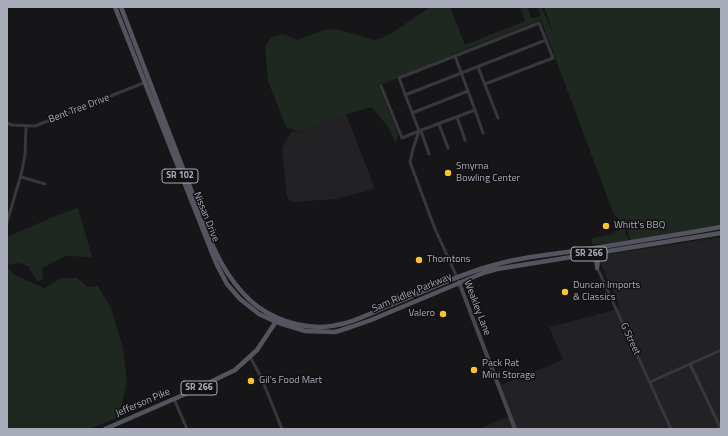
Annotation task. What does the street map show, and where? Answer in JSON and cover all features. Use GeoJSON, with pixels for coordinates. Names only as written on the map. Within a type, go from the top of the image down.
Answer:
{"type":"FeatureCollection","features":[{"type":"Feature","properties":{"kind":"main road","name":"Nissan Drive"},"geometry":{"type":"LineString","coordinates":[[115,7],[147,82]]}},
{"type":"Feature","properties":{"kind":"main road","name":"Nissan Drive"},"geometry":{"type":"LineString","coordinates":[[121,7],[147,82],[216,263],[227,284],[240,299],[259,314],[277,320]]}},
{"type":"Feature","properties":{"kind":"main road","name":"Sam Ridley Parkway"},"geometry":{"type":"LineString","coordinates":[[277,320],[305,331],[335,332],[371,320],[483,273],[590,251],[721,227]]}},
{"type":"Feature","properties":{"kind":"main road","name":"Sam Ridley Parkway"},"geometry":{"type":"LineString","coordinates":[[277,320],[305,326],[319,327],[335,325],[359,319],[457,277],[488,267],[510,262],[590,251],[609,251],[721,233]]}},
{"type":"Feature","properties":{"kind":"main road"},"geometry":{"type":"LineString","coordinates":[[597,268],[598,259],[601,255],[609,251]]}},
{"type":"Feature","properties":{"kind":"main road","name":"Weakley Lane"},"geometry":{"type":"LineString","coordinates":[[457,277],[515,429]]}},
{"type":"Feature","properties":{"kind":"main road","name":"Jefferson Pike"},"geometry":{"type":"LineString","coordinates":[[105,429],[226,375],[239,367],[263,342],[277,320]]}},
{"type":"Feature","properties":{"kind":"street"},"geometry":{"type":"LineString","coordinates":[[429,154],[398,78],[539,23],[553,58],[485,84]]}},
{"type":"Feature","properties":{"kind":"street"},"geometry":{"type":"LineString","coordinates":[[405,95],[546,40]]}},
{"type":"Feature","properties":{"kind":"street"},"geometry":{"type":"LineString","coordinates":[[455,56],[484,133]]}},
{"type":"Feature","properties":{"kind":"street"},"geometry":{"type":"LineString","coordinates":[[478,67],[498,118]]}},
{"type":"Feature","properties":{"kind":"street","name":"Bent Tree Drive"},"geometry":{"type":"LineString","coordinates":[[7,123],[35,126],[147,82]]}},
{"type":"Feature","properties":{"kind":"street"},"geometry":{"type":"LineString","coordinates":[[381,86],[402,138],[475,110]]}},
{"type":"Feature","properties":{"kind":"street"},"geometry":{"type":"LineString","coordinates":[[412,113],[468,91]]}},
{"type":"Feature","properties":{"kind":"street"},"geometry":{"type":"LineString","coordinates":[[457,117],[465,140]]}},
{"type":"Feature","properties":{"kind":"street"},"geometry":{"type":"LineString","coordinates":[[439,124],[448,148]]}},
{"type":"Feature","properties":{"kind":"street"},"geometry":{"type":"LineString","coordinates":[[7,222],[25,155],[26,126]]}},
{"type":"Feature","properties":{"kind":"street","name":"Weakley Lane"},"geometry":{"type":"LineString","coordinates":[[420,131],[410,162],[435,230],[457,277]]}},
{"type":"Feature","properties":{"kind":"street"},"geometry":{"type":"LineString","coordinates":[[20,177],[45,184]]}},
{"type":"Feature","properties":{"kind":"street","name":"G Street"},"geometry":{"type":"LineString","coordinates":[[590,251],[671,429]]}},
{"type":"Feature","properties":{"kind":"street"},"geometry":{"type":"LineString","coordinates":[[650,382],[721,350]]}},
{"type":"Feature","properties":{"kind":"street"},"geometry":{"type":"LineString","coordinates":[[250,357],[261,377],[282,429]]}},
{"type":"Feature","properties":{"kind":"street"},"geometry":{"type":"LineString","coordinates":[[690,364],[721,429]]}},
{"type":"Feature","properties":{"kind":"street"},"geometry":{"type":"LineString","coordinates":[[174,399],[187,429]]}},
{"type":"Feature","properties":{"kind":"shaded area"},"geometry":{"type":"Polygon","coordinates":[[[430,7],[450,7],[465,45],[525,21],[520,7],[527,7],[532,19],[541,16],[538,7],[541,7],[554,35],[544,7],[721,7],[721,225],[631,241],[626,228],[625,233],[626,236],[628,236],[628,240],[593,245],[591,240],[592,238],[613,234],[616,231],[623,229],[617,217],[614,215],[541,20],[459,52],[379,86],[398,134],[396,143],[388,127],[372,107],[346,114],[300,132],[286,127],[268,81],[265,46],[272,37],[283,34],[298,40],[326,29],[340,30],[375,40],[389,35],[430,7]]]}},
{"type":"Feature","properties":{"kind":"shaded area"},"geometry":{"type":"Polygon","coordinates":[[[346,114],[375,189],[335,199],[293,202],[289,200],[287,197],[282,148],[291,132],[300,132],[346,114]]]}},
{"type":"Feature","properties":{"kind":"shaded area"},"geometry":{"type":"Polygon","coordinates":[[[78,208],[92,257],[66,256],[42,268],[43,280],[37,281],[28,266],[19,263],[7,265],[7,237],[60,214],[78,208]]]}},
{"type":"Feature","properties":{"kind":"shaded area"},"geometry":{"type":"Polygon","coordinates":[[[721,237],[721,429],[479,429],[510,416],[498,386],[563,360],[549,327],[607,312],[620,307],[597,256],[721,237]]]}},
{"type":"Feature","properties":{"kind":"shaded area"},"geometry":{"type":"Polygon","coordinates":[[[7,265],[13,274],[44,288],[62,278],[77,278],[88,287],[98,286],[111,308],[123,348],[127,381],[119,417],[89,429],[7,429],[7,265]]]}},
{"type":"Feature","properties":{"kind":"place","name":"Smyrna Bowling Center"},"geometry":{"type":"Point","coordinates":[448,173]}},
{"type":"Feature","properties":{"kind":"place","name":"Whitt's BBQ"},"geometry":{"type":"Point","coordinates":[606,226]}},
{"type":"Feature","properties":{"kind":"place","name":"Thorntons"},"geometry":{"type":"Point","coordinates":[419,260]}},
{"type":"Feature","properties":{"kind":"place","name":"Duncan Imports & Classics"},"geometry":{"type":"Point","coordinates":[565,292]}},
{"type":"Feature","properties":{"kind":"place","name":"Valero"},"geometry":{"type":"Point","coordinates":[443,314]}},
{"type":"Feature","properties":{"kind":"place","name":"Pack Rat Mini Storage"},"geometry":{"type":"Point","coordinates":[474,370]}},
{"type":"Feature","properties":{"kind":"place","name":"Gil's Food Mart"},"geometry":{"type":"Point","coordinates":[251,381]}}]}
